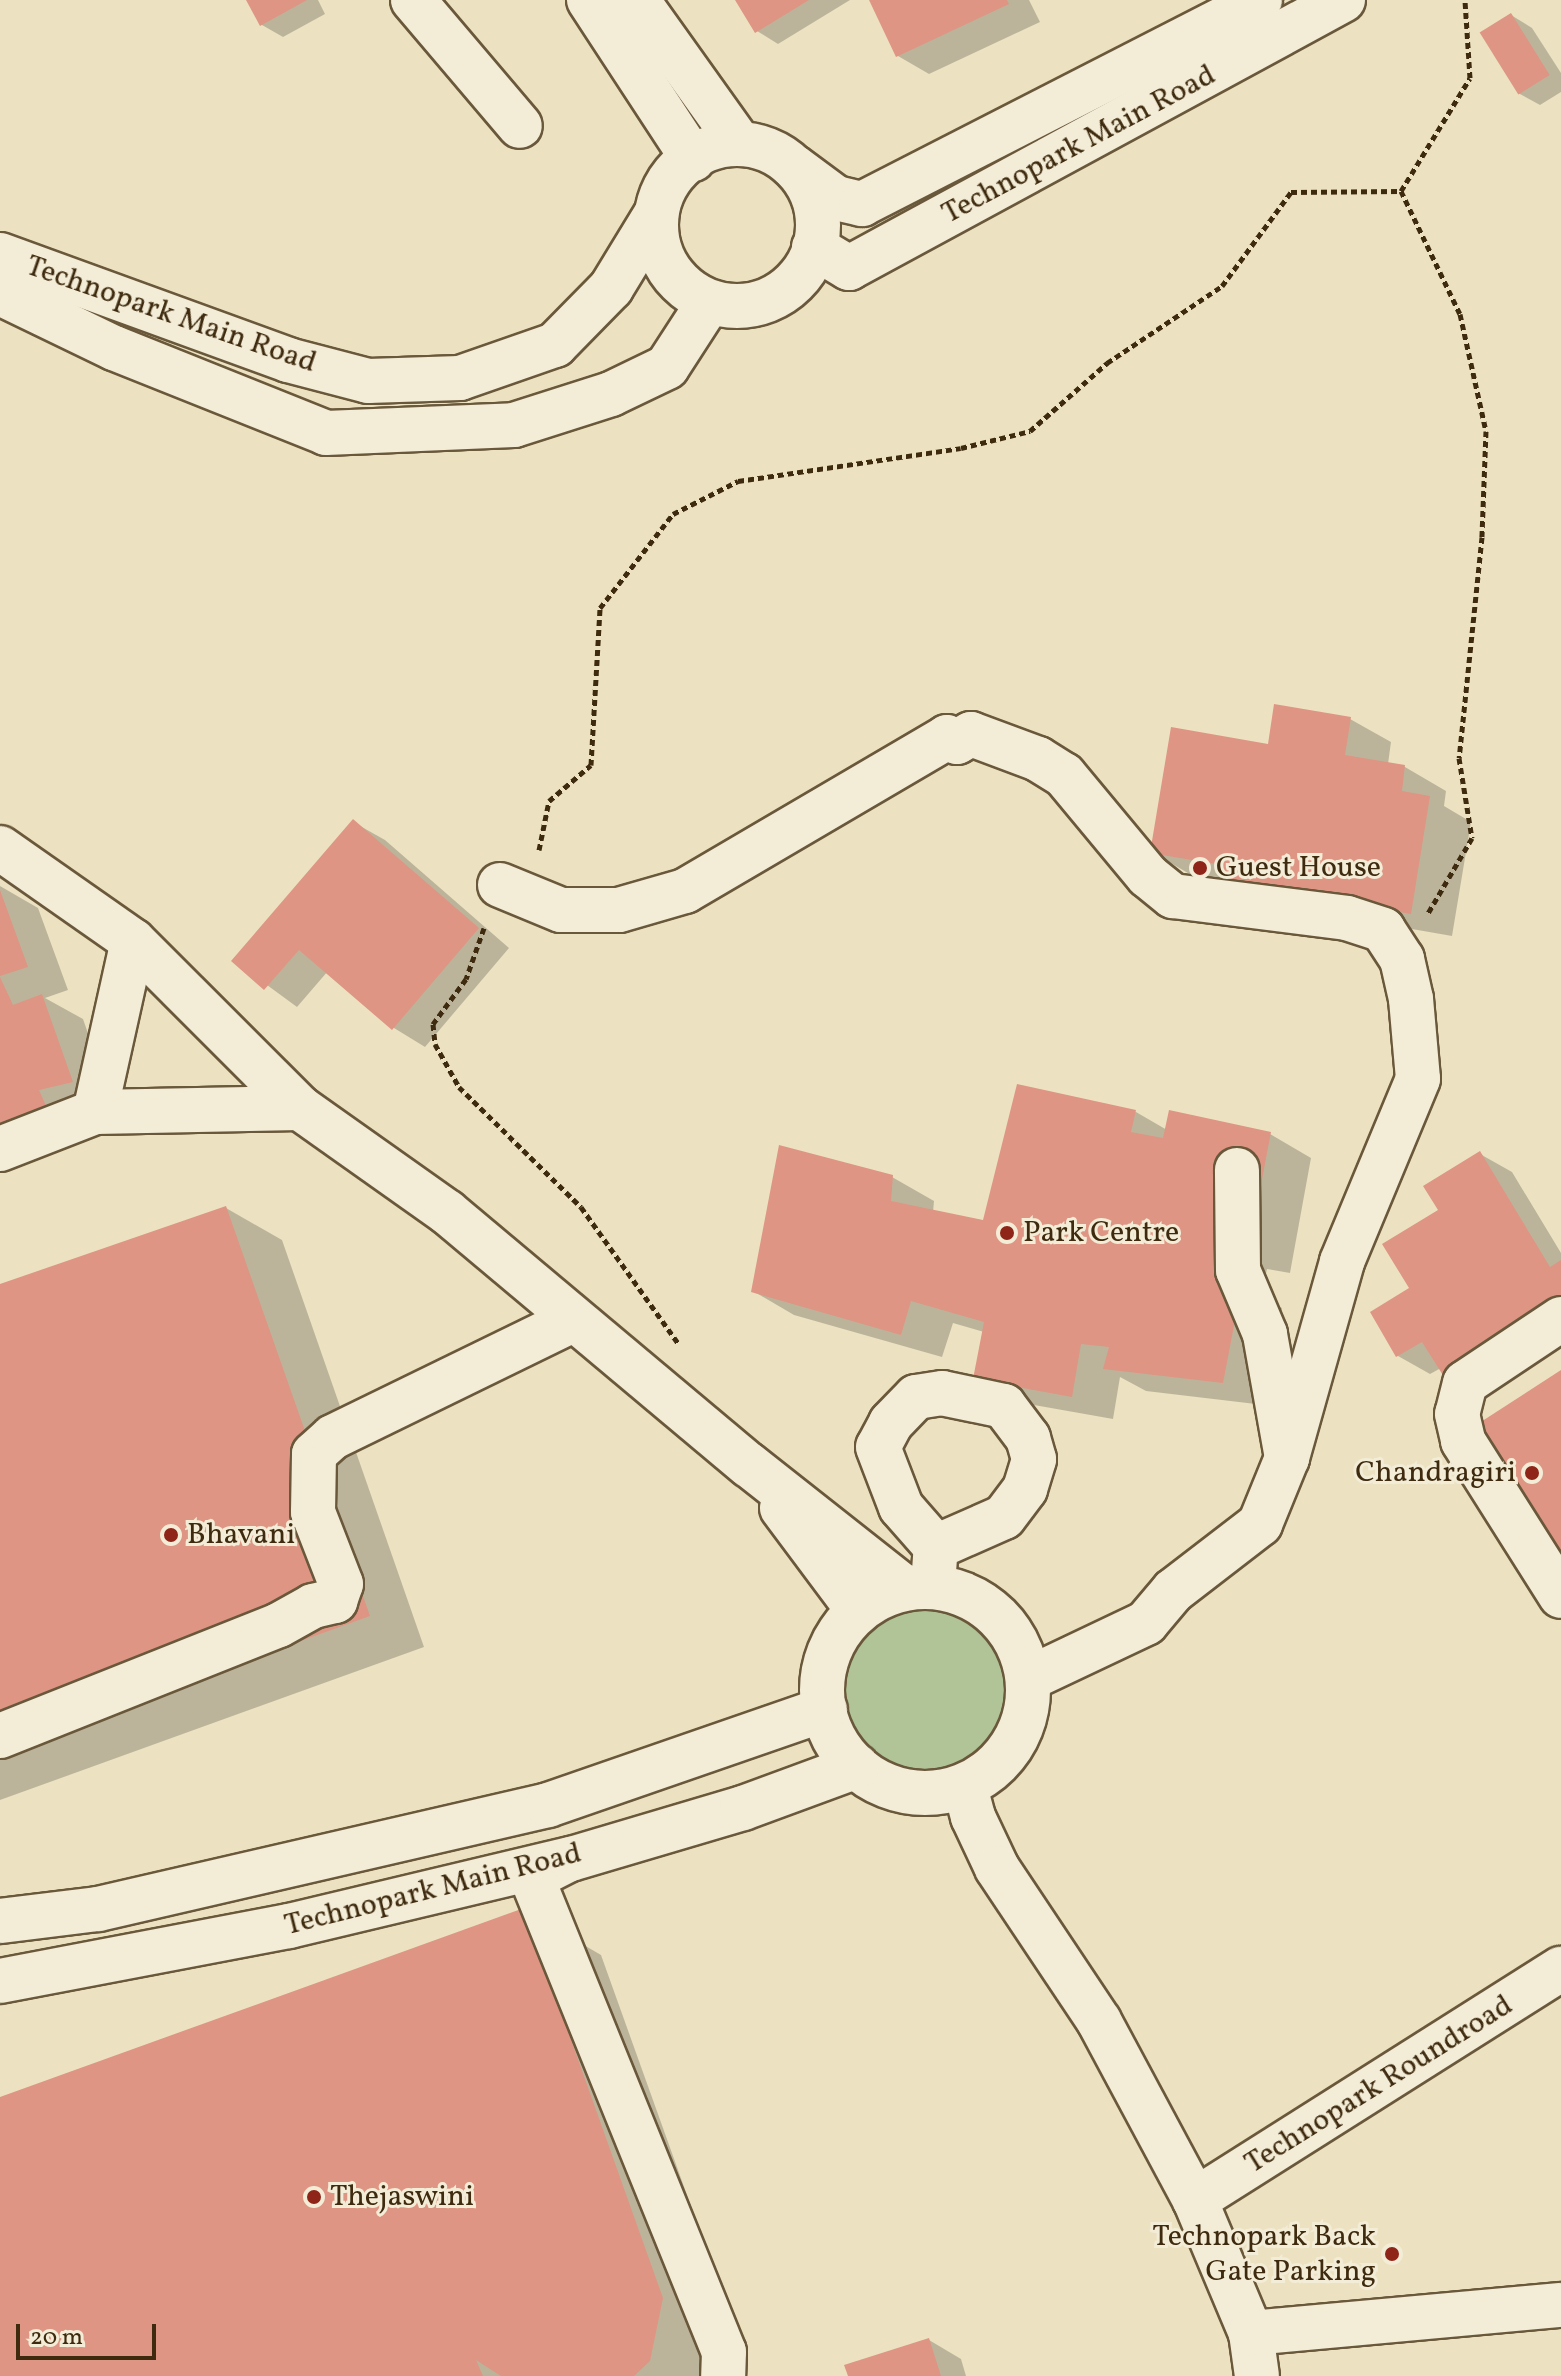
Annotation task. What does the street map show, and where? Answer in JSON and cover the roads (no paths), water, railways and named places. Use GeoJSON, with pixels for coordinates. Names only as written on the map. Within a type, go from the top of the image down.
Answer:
{"type":"FeatureCollection","features":[{"type":"Feature","properties":{"kind":"street"},"geometry":{"type":"LineString","coordinates":[[413,0],[520,126]]}},
{"type":"Feature","properties":{"kind":"street"},"geometry":{"type":"LineString","coordinates":[[589,0],[693,159]]}},
{"type":"Feature","properties":{"kind":"street"},"geometry":{"type":"LineString","coordinates":[[637,0],[739,143]]}},
{"type":"Feature","properties":{"kind":"street"},"geometry":{"type":"LineString","coordinates":[[794,167],[815,205],[814,247],[803,272],[786,290],[762,302],[736,307],[709,302],[674,277],[656,238],[655,216],[660,197],[701,151],[739,143],[775,152],[836,198],[862,204],[1260,0]]}},
{"type":"Feature","properties":{"kind":"street","name":"Technopark Main Road"},"geometry":{"type":"LineString","coordinates":[[814,247],[849,268],[1343,0]]}},
{"type":"Feature","properties":{"kind":"street","name":"Technopark Main Road"},"geometry":{"type":"LineString","coordinates":[[0,255],[227,342],[368,381],[460,378],[555,345],[611,288],[655,216]]}},
{"type":"Feature","properties":{"kind":"street","name":"Technopark Main Road"},"geometry":{"type":"LineString","coordinates":[[0,293],[114,348],[326,433],[514,425],[611,394],[667,367],[709,302]]}},
{"type":"Feature","properties":{"kind":"street"},"geometry":{"type":"LineString","coordinates":[[500,885],[561,910],[619,910],[685,891],[947,737],[957,742],[971,734],[1038,759],[1064,775],[1148,876],[1173,896],[1347,918],[1383,930],[1402,959],[1411,999],[1418,1079],[1342,1262],[1287,1458],[1260,1524],[1173,1591],[1146,1623],[1028,1679]]}},
{"type":"Feature","properties":{"kind":"street"},"geometry":{"type":"LineString","coordinates":[[0,848],[133,941],[300,1108],[447,1212],[749,1465],[924,1573],[968,1595],[998,1616],[1019,1645],[1028,1679],[1020,1731],[1006,1755],[965,1787],[914,1793],[857,1766],[842,1751],[825,1709],[828,1655],[858,1610],[924,1573]]}},
{"type":"Feature","properties":{"kind":"street"},"geometry":{"type":"LineString","coordinates":[[95,1112],[133,941]]}},
{"type":"Feature","properties":{"kind":"street"},"geometry":{"type":"LineString","coordinates":[[0,1149],[95,1112],[300,1108]]}},
{"type":"Feature","properties":{"kind":"street"},"geometry":{"type":"LineString","coordinates":[[1237,1170],[1238,1270],[1265,1334],[1287,1458]]}},
{"type":"Feature","properties":{"kind":"street"},"geometry":{"type":"LineString","coordinates":[[1561,1319],[1465,1383],[1457,1414],[1463,1441],[1561,1596]]}},
{"type":"Feature","properties":{"kind":"street"},"geometry":{"type":"LineString","coordinates":[[0,1736],[279,1625],[313,1606],[335,1601],[341,1584],[313,1512],[314,1454],[333,1437],[573,1320]]}},
{"type":"Feature","properties":{"kind":"street"},"geometry":{"type":"LineString","coordinates":[[749,1465],[858,1610]]}},
{"type":"Feature","properties":{"kind":"street","name":"Technopark Main Road"},"geometry":{"type":"LineString","coordinates":[[0,1921],[98,1909],[548,1805],[825,1709]]}},
{"type":"Feature","properties":{"kind":"street","name":"Technopark Main Road"},"geometry":{"type":"LineString","coordinates":[[0,1981],[289,1926],[571,1859],[743,1808],[857,1766]]}},
{"type":"Feature","properties":{"kind":"street"},"geometry":{"type":"LineString","coordinates":[[965,1787],[973,1817],[997,1868],[1099,2021],[1195,2200],[1251,2333],[1257,2376]]}},
{"type":"Feature","properties":{"kind":"street"},"geometry":{"type":"LineString","coordinates":[[571,1859],[532,1878],[724,2352],[723,2376]]}},
{"type":"Feature","properties":{"kind":"street","name":"Technopark Roundroad"},"geometry":{"type":"LineString","coordinates":[[1195,2200],[1561,1969]]}},
{"type":"Feature","properties":{"kind":"street"},"geometry":{"type":"LineString","coordinates":[[1251,2333],[1561,2305]]}},
{"type":"Feature","properties":{"kind":"place","name":"Guest House"},"geometry":{"type":"Point","coordinates":[1200,868]}},
{"type":"Feature","properties":{"kind":"place","name":"Park Centre"},"geometry":{"type":"Point","coordinates":[1007,1233]}},
{"type":"Feature","properties":{"kind":"place","name":"Chandragiri"},"geometry":{"type":"Point","coordinates":[1532,1473]}},
{"type":"Feature","properties":{"kind":"place","name":"Bhavani"},"geometry":{"type":"Point","coordinates":[171,1535]}},
{"type":"Feature","properties":{"kind":"place","name":"Thejaswini"},"geometry":{"type":"Point","coordinates":[314,2197]}},
{"type":"Feature","properties":{"kind":"place","name":"Technopark Back Gate Parking"},"geometry":{"type":"Point","coordinates":[1392,2254]}}]}
